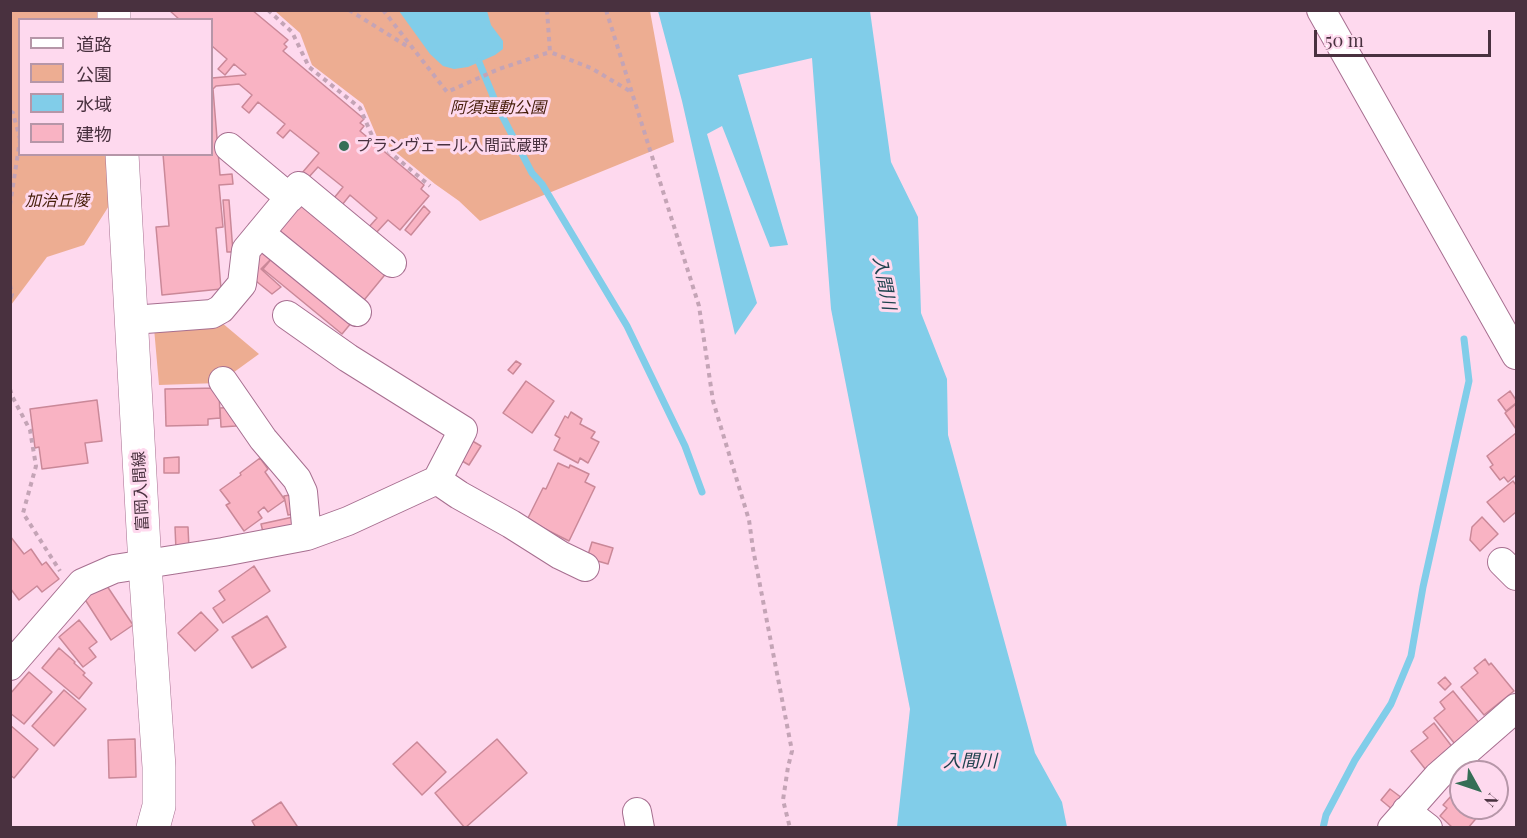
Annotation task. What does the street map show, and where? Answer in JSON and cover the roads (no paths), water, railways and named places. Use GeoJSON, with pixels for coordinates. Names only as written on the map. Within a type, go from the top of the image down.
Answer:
{"type":"FeatureCollection","features":[{"type":"Feature","properties":{"kind":"main road","name":"富岡入間線"},"geometry":{"type":"LineString","coordinates":[[122,156],[132,320],[117,570],[159,767],[159,806],[153,828]]}},
{"type":"Feature","properties":{"kind":"street"},"geometry":{"type":"LineString","coordinates":[[1321,10],[1516,355]]}},
{"type":"Feature","properties":{"kind":"street"},"geometry":{"type":"LineString","coordinates":[[229,147],[290,198]]}},
{"type":"Feature","properties":{"kind":"street"},"geometry":{"type":"LineString","coordinates":[[132,320],[212,314],[221,309],[242,284],[246,250],[300,186],[392,263]]}},
{"type":"Feature","properties":{"kind":"street"},"geometry":{"type":"LineString","coordinates":[[260,233],[357,312]]}},
{"type":"Feature","properties":{"kind":"street"},"geometry":{"type":"LineString","coordinates":[[10,666],[82,583],[117,570],[307,536],[348,521],[437,480],[463,430],[348,358],[287,315]]}},
{"type":"Feature","properties":{"kind":"street"},"geometry":{"type":"LineString","coordinates":[[223,381],[263,439],[297,479],[303,492],[307,536]]}},
{"type":"Feature","properties":{"kind":"street"},"geometry":{"type":"LineString","coordinates":[[437,480],[560,555],[585,567]]}},
{"type":"Feature","properties":{"kind":"street"},"geometry":{"type":"LineString","coordinates":[[1409,822],[1438,776],[1516,708]]}},
{"type":"Feature","properties":{"kind":"water"},"geometry":{"type":"Polygon","coordinates":[[[399,11],[487,11],[491,25],[503,41],[503,49],[468,67],[454,69],[443,66],[430,54],[399,11]]]}},
{"type":"Feature","properties":{"kind":"water","name":"入間川"},"geometry":{"type":"Polygon","coordinates":[[[658,11],[870,11],[891,162],[918,217],[921,313],[947,379],[948,435],[1035,753],[1062,802],[1067,827],[897,827],[910,709],[831,309],[812,58],[738,75],[788,245],[770,247],[722,126],[707,134],[757,303],[735,335],[682,101],[658,11]]]}},
{"type":"Feature","properties":{"kind":"waterway"},"geometry":{"type":"LineString","coordinates":[[479,62],[498,108],[532,173],[542,184],[627,326],[685,446],[702,492]]}},
{"type":"Feature","properties":{"kind":"waterway"},"geometry":{"type":"LineString","coordinates":[[1323,828],[1326,815],[1355,760],[1391,704],[1411,656],[1423,587],[1469,381],[1464,339]]}},
{"type":"Feature","properties":{"kind":"place","name":"プランヴェール入間武蔵野"},"geometry":{"type":"Point","coordinates":[344,146]}},
{"type":"Feature","properties":{"kind":"park label","name":"阿須運動公園"},"geometry":{"type":"Point","coordinates":[498,108]}},
{"type":"Feature","properties":{"kind":"park label","name":"加治丘陵"},"geometry":{"type":"Point","coordinates":[57,201]}}]}
